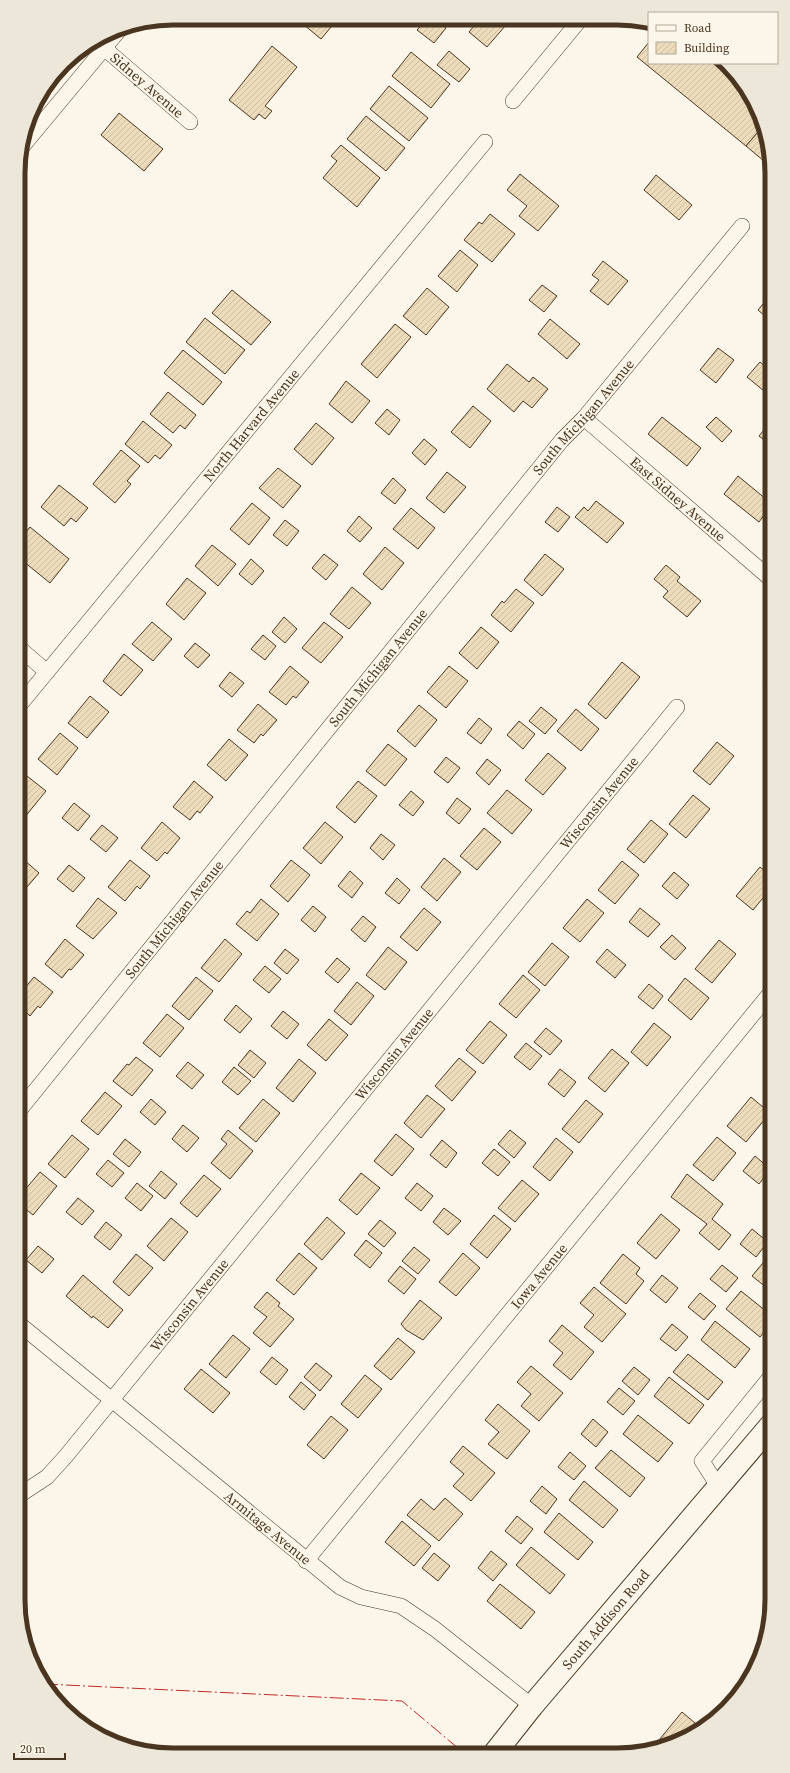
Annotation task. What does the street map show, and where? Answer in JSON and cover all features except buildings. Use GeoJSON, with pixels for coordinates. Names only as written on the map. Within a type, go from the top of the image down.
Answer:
{"type":"FeatureCollection","features":[{"type":"Feature","properties":{"kind":"street"},"geometry":{"type":"LineString","coordinates":[[514,101],[575,25]]}},
{"type":"Feature","properties":{"kind":"street"},"geometry":{"type":"LineString","coordinates":[[29,138],[113,38]]}},
{"type":"Feature","properties":{"kind":"street","name":"Sidney Avenue"},"geometry":{"type":"LineString","coordinates":[[104,48],[190,122]]}},
{"type":"Feature","properties":{"kind":"street","name":"North Harvard Avenue"},"geometry":{"type":"LineString","coordinates":[[25,699],[485,142]]}},
{"type":"Feature","properties":{"kind":"street","name":"South Michigan Avenue"},"geometry":{"type":"LineString","coordinates":[[25,1103],[562,440],[584,418],[742,226]]}},
{"type":"Feature","properties":{"kind":"street","name":"East Sidney Avenue"},"geometry":{"type":"LineString","coordinates":[[584,418],[765,574]]}},
{"type":"Feature","properties":{"kind":"street"},"geometry":{"type":"LineString","coordinates":[[25,653],[47,672]]}},
{"type":"Feature","properties":{"kind":"street","name":"Wisconsin Avenue"},"geometry":{"type":"LineString","coordinates":[[25,1491],[47,1477],[66,1456],[677,707]]}},
{"type":"Feature","properties":{"kind":"street","name":"Iowa Avenue"},"geometry":{"type":"LineString","coordinates":[[306,1561],[765,1000]]}},
{"type":"Feature","properties":{"kind":"street","name":"Armitage Avenue"},"geometry":{"type":"LineString","coordinates":[[25,1329],[306,1561],[340,1587],[361,1597],[401,1606],[434,1629],[532,1706]]}},
{"type":"Feature","properties":{"kind":"street"},"geometry":{"type":"LineString","coordinates":[[718,1486],[702,1461],[765,1384]]}},
{"type":"Feature","properties":{"kind":"street","name":"South Addison Road"},"geometry":{"type":"LineString","coordinates":[[499,1748],[532,1706],[765,1432]]}},
{"type":"Feature","properties":{"kind":"power"},"geometry":{"type":"LineString","coordinates":[[52,1684],[402,1701],[458,1748]]}}]}
